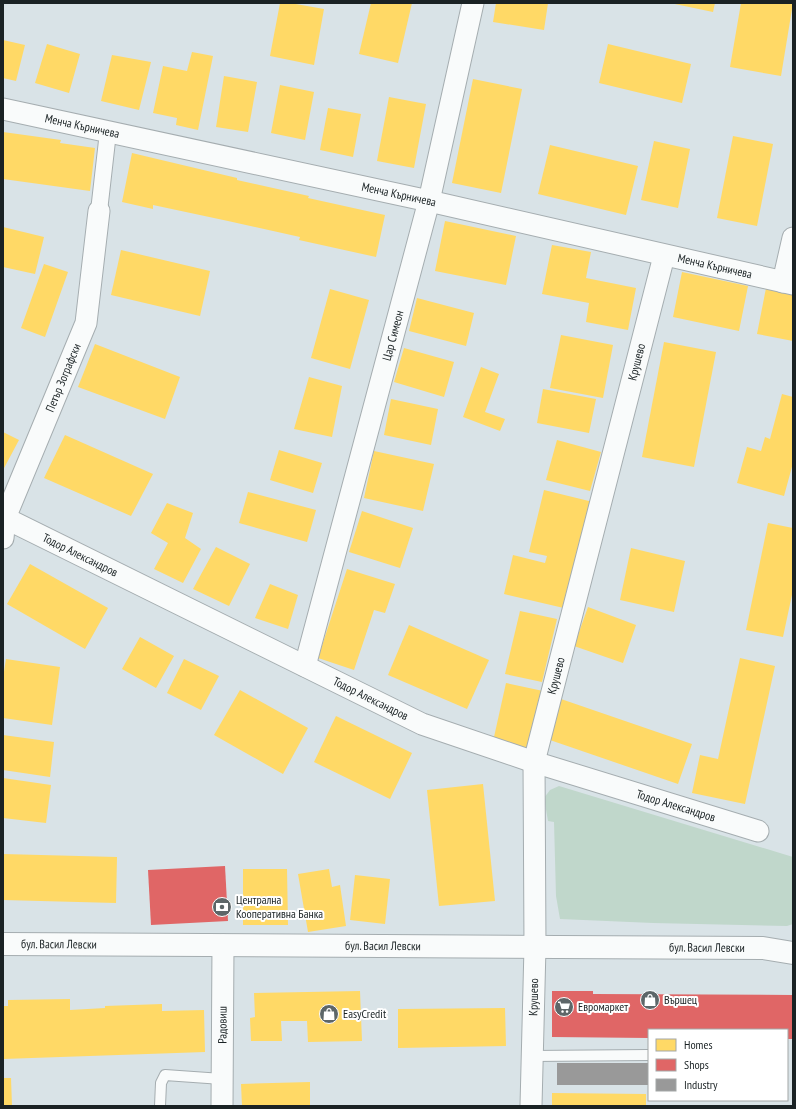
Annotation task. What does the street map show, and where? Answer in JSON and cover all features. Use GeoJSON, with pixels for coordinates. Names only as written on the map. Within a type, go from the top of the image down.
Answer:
{"type":"FeatureCollection","features":[{"type":"Feature","properties":{"kind":"street","name":"Цар Симеон"},"geometry":{"type":"LineString","coordinates":[[305,666],[429,201],[473,3]]}},
{"type":"Feature","properties":{"kind":"street","name":"Менча Кърничева"},"geometry":{"type":"LineString","coordinates":[[3,109],[429,201],[664,256],[788,283]]}},
{"type":"Feature","properties":{"kind":"street"},"geometry":{"type":"LineString","coordinates":[[99,212],[108,132]]}},
{"type":"Feature","properties":{"kind":"street","name":"Петър Зографски"},"geometry":{"type":"LineString","coordinates":[[4,524],[86,323],[99,212]]}},
{"type":"Feature","properties":{"kind":"street"},"geometry":{"type":"LineString","coordinates":[[788,283],[793,238]]}},
{"type":"Feature","properties":{"kind":"street","name":"Крушево"},"geometry":{"type":"LineString","coordinates":[[531,1106],[535,947],[534,762],[664,256]]}},
{"type":"Feature","properties":{"kind":"street","name":"Тодор Александров"},"geometry":{"type":"LineString","coordinates":[[4,524],[305,666],[422,724],[534,762],[758,831]]}},
{"type":"Feature","properties":{"kind":"street","name":"бул. Васил Левски"},"geometry":{"type":"LineString","coordinates":[[763,948],[793,940]]}},
{"type":"Feature","properties":{"kind":"street","name":"бул. Васил Левски"},"geometry":{"type":"LineString","coordinates":[[3,944],[763,948],[793,953]]}},
{"type":"Feature","properties":{"kind":"street","name":"Радовиш"},"geometry":{"type":"LineString","coordinates":[[222,1106],[223,945]]}},
{"type":"Feature","properties":{"kind":"lane"},"geometry":{"type":"LineString","coordinates":[[532,1056],[648,1055]]}},
{"type":"Feature","properties":{"kind":"lane"},"geometry":{"type":"LineString","coordinates":[[160,1106],[161,1083],[165,1075],[222,1079]]}},
{"type":"Feature","properties":{"kind":"green space"},"geometry":{"type":"Polygon","coordinates":[[[559,786],[793,857],[793,924],[787,926],[560,919],[556,896],[554,822],[548,821],[544,798],[550,790],[559,786]]]}},
{"type":"Feature","properties":{"kind":"building: Homes"},"geometry":{"type":"Polygon","coordinates":[[[280,3],[290,3],[324,9],[314,65],[270,56],[280,3]]]}},
{"type":"Feature","properties":{"kind":"building: Homes"},"geometry":{"type":"Polygon","coordinates":[[[371,3],[412,3],[398,63],[359,54],[371,3]]]}},
{"type":"Feature","properties":{"kind":"building: Homes"},"geometry":{"type":"Polygon","coordinates":[[[496,3],[548,3],[544,30],[493,22],[496,3]]]}},
{"type":"Feature","properties":{"kind":"building: Homes"},"geometry":{"type":"Polygon","coordinates":[[[670,3],[715,3],[713,12],[670,3]]]}},
{"type":"Feature","properties":{"kind":"building: Homes"},"geometry":{"type":"Polygon","coordinates":[[[741,3],[793,3],[781,76],[730,67],[741,3]]]}},
{"type":"Feature","properties":{"kind":"building: Homes"},"geometry":{"type":"Polygon","coordinates":[[[3,40],[25,45],[16,81],[3,78],[3,40]]]}},
{"type":"Feature","properties":{"kind":"building: Homes"},"geometry":{"type":"Polygon","coordinates":[[[47,44],[80,54],[69,93],[35,83],[47,44]]]}},
{"type":"Feature","properties":{"kind":"building: Homes"},"geometry":{"type":"Polygon","coordinates":[[[608,44],[691,64],[682,103],[599,83],[608,44]]]}},
{"type":"Feature","properties":{"kind":"building: Homes"},"geometry":{"type":"Polygon","coordinates":[[[192,52],[213,56],[198,130],[176,125],[177,118],[153,113],[163,66],[187,71],[192,52]]]}},
{"type":"Feature","properties":{"kind":"building: Homes"},"geometry":{"type":"Polygon","coordinates":[[[112,55],[151,62],[139,110],[101,101],[112,55]]]}},
{"type":"Feature","properties":{"kind":"building: Homes"},"geometry":{"type":"Polygon","coordinates":[[[224,76],[257,82],[248,132],[216,127],[224,76]]]}},
{"type":"Feature","properties":{"kind":"building: Homes"},"geometry":{"type":"Polygon","coordinates":[[[473,79],[522,89],[501,193],[452,183],[473,79]]]}},
{"type":"Feature","properties":{"kind":"building: Homes"},"geometry":{"type":"Polygon","coordinates":[[[280,85],[314,92],[305,140],[271,133],[280,85]]]}},
{"type":"Feature","properties":{"kind":"building: Homes"},"geometry":{"type":"Polygon","coordinates":[[[389,97],[426,104],[414,168],[377,161],[389,97]]]}},
{"type":"Feature","properties":{"kind":"building: Homes"},"geometry":{"type":"Polygon","coordinates":[[[328,108],[361,114],[353,157],[320,150],[328,108]]]}},
{"type":"Feature","properties":{"kind":"building: Homes"},"geometry":{"type":"Polygon","coordinates":[[[3,132],[61,140],[60,143],[95,148],[90,191],[3,179],[3,132]]]}},
{"type":"Feature","properties":{"kind":"building: Homes"},"geometry":{"type":"Polygon","coordinates":[[[733,136],[773,144],[757,226],[717,218],[733,136]]]}},
{"type":"Feature","properties":{"kind":"building: Homes"},"geometry":{"type":"Polygon","coordinates":[[[654,141],[690,149],[678,208],[641,200],[654,141]]]}},
{"type":"Feature","properties":{"kind":"building: Homes"},"geometry":{"type":"Polygon","coordinates":[[[550,145],[638,166],[626,215],[538,194],[550,145]]]}},
{"type":"Feature","properties":{"kind":"building: Homes"},"geometry":{"type":"Polygon","coordinates":[[[132,153],[237,178],[237,180],[309,196],[308,198],[385,215],[376,257],[299,240],[300,237],[228,221],[153,205],[153,209],[122,202],[132,153]]]}},
{"type":"Feature","properties":{"kind":"building: Homes"},"geometry":{"type":"Polygon","coordinates":[[[445,221],[516,236],[506,285],[435,271],[445,221]]]}},
{"type":"Feature","properties":{"kind":"building: Homes"},"geometry":{"type":"Polygon","coordinates":[[[3,227],[44,237],[35,274],[3,267],[3,227]]]}},
{"type":"Feature","properties":{"kind":"building: Homes"},"geometry":{"type":"Polygon","coordinates":[[[552,245],[591,252],[586,278],[636,288],[628,330],[586,322],[589,303],[542,294],[552,245]]]}},
{"type":"Feature","properties":{"kind":"building: Homes"},"geometry":{"type":"Polygon","coordinates":[[[121,250],[210,271],[200,316],[111,295],[121,250]]]}},
{"type":"Feature","properties":{"kind":"building: Homes"},"geometry":{"type":"Polygon","coordinates":[[[44,264],[68,272],[45,337],[21,328],[44,264]]]}},
{"type":"Feature","properties":{"kind":"building: Homes"},"geometry":{"type":"Polygon","coordinates":[[[682,272],[748,286],[739,331],[673,317],[682,272]]]}},
{"type":"Feature","properties":{"kind":"building: Homes"},"geometry":{"type":"Polygon","coordinates":[[[766,288],[793,294],[793,341],[757,334],[766,288]]]}},
{"type":"Feature","properties":{"kind":"building: Homes"},"geometry":{"type":"Polygon","coordinates":[[[330,289],[369,300],[350,369],[311,358],[330,289]]]}},
{"type":"Feature","properties":{"kind":"building: Homes"},"geometry":{"type":"Polygon","coordinates":[[[417,298],[474,313],[466,346],[409,331],[417,298]]]}},
{"type":"Feature","properties":{"kind":"building: Homes"},"geometry":{"type":"Polygon","coordinates":[[[561,335],[613,345],[603,398],[550,388],[561,335]]]}},
{"type":"Feature","properties":{"kind":"building: Homes"},"geometry":{"type":"Polygon","coordinates":[[[664,342],[716,352],[694,467],[642,457],[664,342]]]}},
{"type":"Feature","properties":{"kind":"building: Homes"},"geometry":{"type":"Polygon","coordinates":[[[95,344],[180,377],[165,419],[78,387],[95,344]]]}},
{"type":"Feature","properties":{"kind":"building: Homes"},"geometry":{"type":"Polygon","coordinates":[[[404,348],[454,362],[444,397],[394,382],[404,348]]]}},
{"type":"Feature","properties":{"kind":"building: Homes"},"geometry":{"type":"Polygon","coordinates":[[[481,367],[499,374],[485,412],[505,419],[500,431],[463,417],[481,367]]]}},
{"type":"Feature","properties":{"kind":"building: Homes"},"geometry":{"type":"Polygon","coordinates":[[[309,377],[342,386],[332,437],[294,429],[309,377]]]}},
{"type":"Feature","properties":{"kind":"building: Homes"},"geometry":{"type":"Polygon","coordinates":[[[543,389],[596,399],[589,433],[537,423],[543,389]]]}},
{"type":"Feature","properties":{"kind":"building: Homes"},"geometry":{"type":"Polygon","coordinates":[[[782,394],[793,397],[793,463],[784,496],[737,483],[747,447],[761,451],[765,437],[770,439],[782,394]]]}},
{"type":"Feature","properties":{"kind":"building: Homes"},"geometry":{"type":"Polygon","coordinates":[[[391,399],[438,409],[431,445],[384,435],[391,399]]]}},
{"type":"Feature","properties":{"kind":"building: Homes"},"geometry":{"type":"Polygon","coordinates":[[[3,432],[19,440],[3,470],[3,432]]]}},
{"type":"Feature","properties":{"kind":"building: Homes"},"geometry":{"type":"Polygon","coordinates":[[[65,435],[153,474],[131,516],[44,478],[65,435]]]}},
{"type":"Feature","properties":{"kind":"building: Homes"},"geometry":{"type":"Polygon","coordinates":[[[557,440],[601,452],[590,491],[546,480],[557,440]]]}},
{"type":"Feature","properties":{"kind":"building: Homes"},"geometry":{"type":"Polygon","coordinates":[[[279,450],[322,463],[313,493],[270,480],[279,450]]]}},
{"type":"Feature","properties":{"kind":"building: Homes"},"geometry":{"type":"Polygon","coordinates":[[[374,451],[434,464],[423,511],[364,498],[374,451]]]}},
{"type":"Feature","properties":{"kind":"building: Homes"},"geometry":{"type":"Polygon","coordinates":[[[544,490],[593,502],[568,609],[504,594],[513,555],[545,563],[547,556],[529,552],[544,490]]]}},
{"type":"Feature","properties":{"kind":"building: Homes"},"geometry":{"type":"Polygon","coordinates":[[[248,492],[316,510],[307,542],[239,523],[248,492]]]}},
{"type":"Feature","properties":{"kind":"building: Homes"},"geometry":{"type":"Polygon","coordinates":[[[167,503],[193,513],[185,538],[201,549],[183,583],[154,569],[168,543],[151,533],[167,503]]]}},
{"type":"Feature","properties":{"kind":"building: Homes"},"geometry":{"type":"Polygon","coordinates":[[[362,511],[413,528],[400,568],[349,552],[362,511]]]}},
{"type":"Feature","properties":{"kind":"building: Homes"},"geometry":{"type":"Polygon","coordinates":[[[768,523],[793,528],[793,590],[783,637],[746,630],[768,523]]]}},
{"type":"Feature","properties":{"kind":"building: Homes"},"geometry":{"type":"Polygon","coordinates":[[[216,547],[250,564],[229,606],[193,589],[216,547]]]}},
{"type":"Feature","properties":{"kind":"building: Homes"},"geometry":{"type":"Polygon","coordinates":[[[631,548],[685,561],[674,612],[620,600],[631,548]]]}},
{"type":"Feature","properties":{"kind":"building: Homes"},"geometry":{"type":"Polygon","coordinates":[[[30,564],[108,608],[85,649],[7,604],[30,564]]]}},
{"type":"Feature","properties":{"kind":"building: Homes"},"geometry":{"type":"Polygon","coordinates":[[[347,569],[395,584],[385,613],[374,610],[354,670],[318,658],[347,569]]]}},
{"type":"Feature","properties":{"kind":"building: Homes"},"geometry":{"type":"Polygon","coordinates":[[[270,584],[298,595],[288,629],[255,618],[270,584]]]}},
{"type":"Feature","properties":{"kind":"building: Homes"},"geometry":{"type":"Polygon","coordinates":[[[588,607],[636,625],[623,663],[574,646],[588,607]]]}},
{"type":"Feature","properties":{"kind":"building: Homes"},"geometry":{"type":"Polygon","coordinates":[[[520,611],[557,619],[542,682],[505,674],[520,611]]]}},
{"type":"Feature","properties":{"kind":"building: Homes"},"geometry":{"type":"Polygon","coordinates":[[[409,625],[489,660],[467,709],[388,675],[409,625]]]}},
{"type":"Feature","properties":{"kind":"building: Homes"},"geometry":{"type":"Polygon","coordinates":[[[140,637],[174,656],[156,688],[122,669],[140,637]]]}},
{"type":"Feature","properties":{"kind":"building: Homes"},"geometry":{"type":"Polygon","coordinates":[[[740,658],[775,666],[745,804],[692,793],[700,755],[718,759],[740,658]]]}},
{"type":"Feature","properties":{"kind":"building: Homes"},"geometry":{"type":"Polygon","coordinates":[[[6,659],[60,667],[52,725],[3,718],[3,678],[6,659]]]}},
{"type":"Feature","properties":{"kind":"building: Homes"},"geometry":{"type":"Polygon","coordinates":[[[184,659],[219,676],[201,710],[167,693],[184,659]]]}},
{"type":"Feature","properties":{"kind":"building: Homes"},"geometry":{"type":"Polygon","coordinates":[[[506,683],[543,691],[529,754],[492,746],[506,683]]]}},
{"type":"Feature","properties":{"kind":"building: Homes"},"geometry":{"type":"Polygon","coordinates":[[[240,690],[308,728],[283,774],[214,735],[240,690]]]}},
{"type":"Feature","properties":{"kind":"building: Homes"},"geometry":{"type":"Polygon","coordinates":[[[561,699],[692,744],[678,784],[547,739],[561,699]]]}},
{"type":"Feature","properties":{"kind":"building: Homes"},"geometry":{"type":"Polygon","coordinates":[[[336,716],[412,753],[390,799],[314,762],[336,716]]]}},
{"type":"Feature","properties":{"kind":"building: Homes"},"geometry":{"type":"Polygon","coordinates":[[[3,735],[54,742],[50,777],[3,770],[3,735]]]}},
{"type":"Feature","properties":{"kind":"building: Homes"},"geometry":{"type":"Polygon","coordinates":[[[3,778],[51,785],[46,823],[3,818],[3,778]]]}},
{"type":"Feature","properties":{"kind":"building: Homes"},"geometry":{"type":"Polygon","coordinates":[[[483,784],[495,901],[439,906],[427,790],[483,784]]]}},
{"type":"Feature","properties":{"kind":"building: Homes"},"geometry":{"type":"Polygon","coordinates":[[[3,854],[117,857],[116,903],[3,900],[3,854]]]}},
{"type":"Feature","properties":{"kind":"building: Homes"},"geometry":{"type":"Polygon","coordinates":[[[243,869],[287,869],[288,925],[243,925],[243,869]]]}},
{"type":"Feature","properties":{"kind":"building: Homes"},"geometry":{"type":"Polygon","coordinates":[[[329,869],[332,887],[340,885],[346,926],[308,932],[298,874],[329,869]]]}},
{"type":"Feature","properties":{"kind":"building: Homes"},"geometry":{"type":"Polygon","coordinates":[[[355,875],[390,879],[385,924],[350,920],[355,875]]]}},
{"type":"Feature","properties":{"kind":"building: Homes"},"geometry":{"type":"Polygon","coordinates":[[[360,991],[362,1041],[308,1042],[307,1021],[281,1021],[282,1041],[251,1041],[250,1018],[255,1017],[254,993],[360,991]]]}},
{"type":"Feature","properties":{"kind":"building: Homes"},"geometry":{"type":"Polygon","coordinates":[[[70,999],[70,1010],[105,1008],[105,1006],[162,1004],[162,1011],[204,1010],[205,1052],[3,1059],[3,1006],[8,1006],[8,1000],[70,999]]]}},
{"type":"Feature","properties":{"kind":"building: Homes"},"geometry":{"type":"Polygon","coordinates":[[[505,1008],[506,1046],[398,1048],[398,1009],[505,1008]]]}},
{"type":"Feature","properties":{"kind":"building: Homes"},"geometry":{"type":"Polygon","coordinates":[[[3,1078],[11,1078],[12,1106],[3,1106],[3,1078]]]}},
{"type":"Feature","properties":{"kind":"building: Homes"},"geometry":{"type":"Polygon","coordinates":[[[310,1082],[310,1106],[242,1106],[241,1084],[310,1082]]]}},
{"type":"Feature","properties":{"kind":"building: Homes"},"geometry":{"type":"Polygon","coordinates":[[[552,1093],[646,1094],[646,1106],[552,1106],[552,1093]]]}},
{"type":"Feature","properties":{"kind":"building: Shops"},"geometry":{"type":"Polygon","coordinates":[[[225,866],[228,921],[151,925],[148,870],[225,866]]]}},
{"type":"Feature","properties":{"kind":"building: Shops"},"geometry":{"type":"Polygon","coordinates":[[[552,991],[593,991],[593,994],[793,995],[793,1039],[788,1039],[788,1029],[648,1029],[648,1038],[552,1037],[552,991]]]}},
{"type":"Feature","properties":{"kind":"building: Industry"},"geometry":{"type":"Polygon","coordinates":[[[557,1063],[648,1063],[648,1085],[557,1085],[557,1063]]]}},
{"type":"Feature","properties":{"kind":"place","name":"Централна Кооперативна Банка"},"geometry":{"type":"Point","coordinates":[222,907]}},
{"type":"Feature","properties":{"kind":"place","name":"Вършец"},"geometry":{"type":"Point","coordinates":[650,1000]}},
{"type":"Feature","properties":{"kind":"place","name":"Евромаркет"},"geometry":{"type":"Point","coordinates":[564,1007]}},
{"type":"Feature","properties":{"kind":"place","name":"EasyCredit"},"geometry":{"type":"Point","coordinates":[329,1014]}}]}
